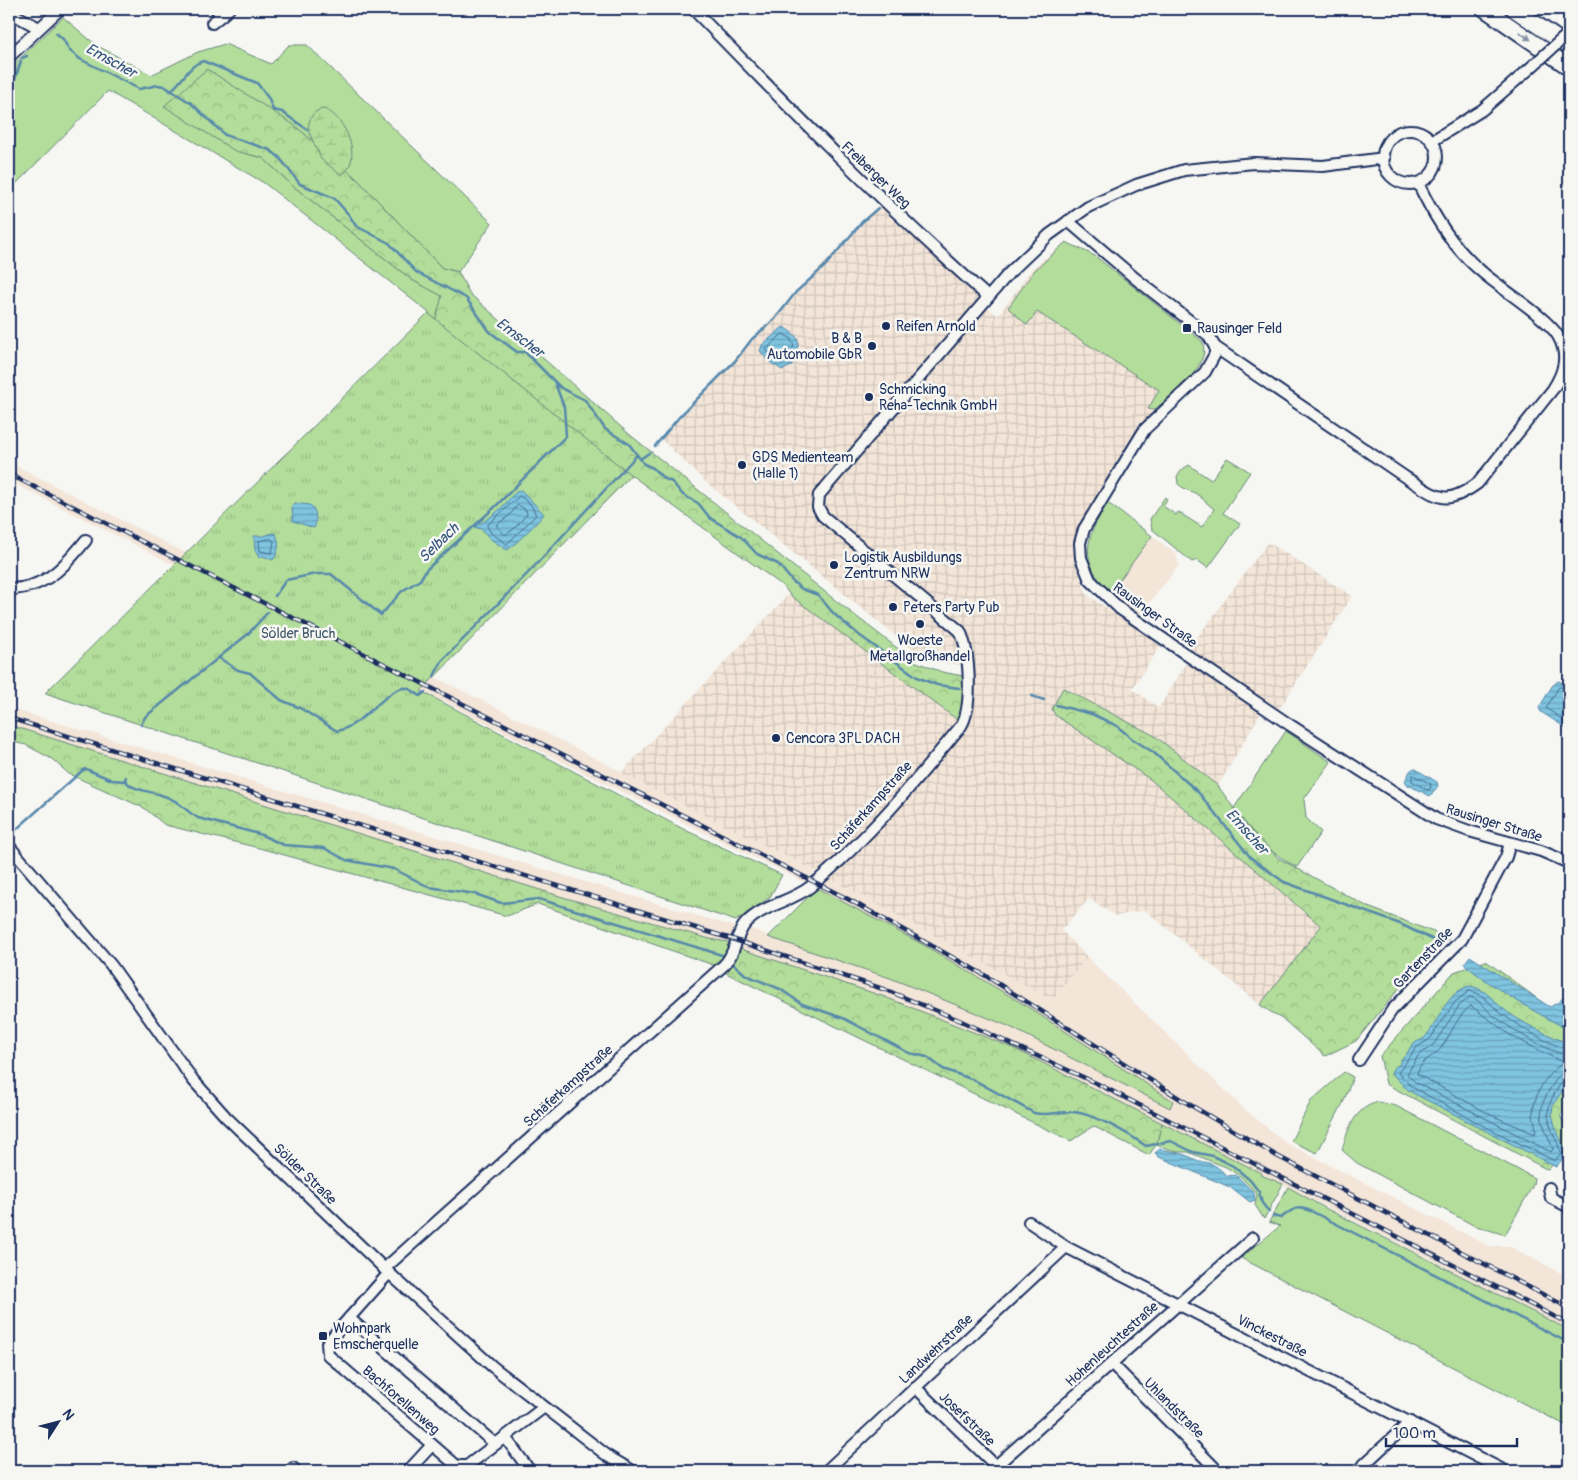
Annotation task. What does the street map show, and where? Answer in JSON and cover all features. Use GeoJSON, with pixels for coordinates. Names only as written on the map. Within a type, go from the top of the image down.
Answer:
{"type":"FeatureCollection","features":[{"type":"Feature","properties":{"kind":"highway"},"geometry":{"type":"LineString","coordinates":[[1485,9],[1569,67]]}},
{"type":"Feature","properties":{"kind":"highway"},"geometry":{"type":"LineString","coordinates":[[1514,9],[1569,47]]}},
{"type":"Feature","properties":{"kind":"street"},"geometry":{"type":"LineString","coordinates":[[9,57],[60,9]]}},
{"type":"Feature","properties":{"kind":"street","name":"Freiberger Weg"},"geometry":{"type":"LineString","coordinates":[[693,9],[865,184],[988,297]]}},
{"type":"Feature","properties":{"kind":"street"},"geometry":{"type":"LineString","coordinates":[[212,24],[222,11]]}},
{"type":"Feature","properties":{"kind":"street"},"geometry":{"type":"LineString","coordinates":[[9,12],[39,28]]}},
{"type":"Feature","properties":{"kind":"street"},"geometry":{"type":"LineString","coordinates":[[1432,141],[1482,110],[1569,33]]}},
{"type":"Feature","properties":{"kind":"street"},"geometry":{"type":"LineString","coordinates":[[1401,132],[1418,132],[1432,141],[1437,157],[1436,166],[1426,179],[1418,183],[1401,182],[1393,178],[1388,172],[1384,158],[1388,142],[1401,132]]}},
{"type":"Feature","properties":{"kind":"street"},"geometry":{"type":"LineString","coordinates":[[988,297],[1030,251],[1068,221],[1112,195],[1161,176],[1184,170],[1254,162],[1323,166],[1384,158]]}},
{"type":"Feature","properties":{"kind":"street"},"geometry":{"type":"LineString","coordinates":[[1068,221],[1136,279],[1208,335],[1215,347],[1393,469],[1434,494],[1448,499],[1464,495],[1478,483],[1553,389],[1562,374],[1565,353],[1553,328],[1466,257],[1445,231],[1418,183]]}},
{"type":"Feature","properties":{"kind":"street","name":"Schäferkampstraße"},"geometry":{"type":"LineString","coordinates":[[387,1271],[724,964],[733,954],[744,925],[768,908],[808,888],[849,853],[961,726],[967,713],[968,696],[966,647],[960,631],[823,516],[817,502],[819,494],[988,297]]}},
{"type":"Feature","properties":{"kind":"street","name":"Rausinger Straße"},"geometry":{"type":"LineString","coordinates":[[1215,347],[1215,354],[1205,372],[1145,429],[1090,517],[1080,543],[1081,558],[1090,580],[1120,609],[1290,725],[1406,801],[1448,824],[1541,851],[1569,863]]}},
{"type":"Feature","properties":{"kind":"street"},"geometry":{"type":"LineString","coordinates":[[9,589],[28,587],[48,579],[62,569],[86,540]]}},
{"type":"Feature","properties":{"kind":"street","name":"Gartenstraße"},"geometry":{"type":"LineString","coordinates":[[1359,1060],[1392,1010],[1462,939],[1506,857],[1510,843]]}},
{"type":"Feature","properties":{"kind":"street","name":"Sölder Straße"},"geometry":{"type":"LineString","coordinates":[[9,846],[111,965],[192,1080],[226,1117],[387,1271],[486,1360],[543,1408],[608,1456],[633,1471]]}},
{"type":"Feature","properties":{"kind":"street"},"geometry":{"type":"LineString","coordinates":[[1549,1188],[1551,1198],[1569,1207]]}},
{"type":"Feature","properties":{"kind":"street","name":"Vinckestraße"},"geometry":{"type":"LineString","coordinates":[[1029,1222],[1066,1248],[1178,1303],[1505,1471]]}},
{"type":"Feature","properties":{"kind":"street","name":"Hohenleuchtestraße"},"geometry":{"type":"LineString","coordinates":[[996,1470],[1111,1363],[1253,1238]]}},
{"type":"Feature","properties":{"kind":"street","name":"Landwehrstraße"},"geometry":{"type":"LineString","coordinates":[[826,1471],[1066,1248]]}},
{"type":"Feature","properties":{"kind":"street","name":"Bachforellenweg"},"geometry":{"type":"LineString","coordinates":[[387,1271],[327,1343],[328,1355],[457,1466],[461,1467],[466,1466],[543,1408]]}},
{"type":"Feature","properties":{"kind":"street","name":"Bachforellenweg"},"geometry":{"type":"LineString","coordinates":[[349,1318],[495,1444]]}},
{"type":"Feature","properties":{"kind":"street","name":"Uhlandstraße"},"geometry":{"type":"LineString","coordinates":[[1111,1363],[1218,1471]]}},
{"type":"Feature","properties":{"kind":"street","name":"Josefstraße"},"geometry":{"type":"LineString","coordinates":[[915,1387],[996,1470]]}},
{"type":"Feature","properties":{"kind":"street"},"geometry":{"type":"LineString","coordinates":[[1357,1471],[1410,1422]]}},
{"type":"Feature","properties":{"kind":"street"},"geometry":{"type":"LineString","coordinates":[[505,1437],[530,1471]]}},
{"type":"Feature","properties":{"kind":"street"},"geometry":{"type":"LineString","coordinates":[[408,1471],[432,1444]]}},
{"type":"Feature","properties":{"kind":"street"},"geometry":{"type":"LineString","coordinates":[[290,1471],[292,1468],[296,1471]]}},
{"type":"Feature","properties":{"kind":"shaded area"},"geometry":{"type":"Polygon","coordinates":[[[879,205],[974,289],[978,299],[998,316],[1032,269],[1066,242],[1095,256],[1202,341],[1205,353],[1199,367],[1138,431],[1079,529],[1075,540],[1078,567],[1086,594],[1161,645],[1132,689],[1159,708],[1192,654],[1188,650],[1268,542],[1352,596],[1278,711],[1266,704],[1218,786],[1155,736],[1063,688],[1052,709],[1055,715],[1151,780],[1321,926],[1260,1005],[1145,910],[1116,916],[1089,899],[1061,930],[1087,957],[1052,1000],[829,878],[621,773],[790,593],[963,699],[962,665],[930,661],[918,654],[707,483],[660,438],[879,205]]]}},
{"type":"Feature","properties":{"kind":"shaded area"},"geometry":{"type":"Polygon","coordinates":[[[9,462],[187,554],[501,710],[814,871],[806,883],[610,786],[9,481],[9,462]]]}},
{"type":"Feature","properties":{"kind":"shaded area"},"geometry":{"type":"Polygon","coordinates":[[[1152,536],[1176,554],[1179,565],[1139,616],[1110,593],[1152,536]]]}},
{"type":"Feature","properties":{"kind":"shaded area"},"geometry":{"type":"Polygon","coordinates":[[[9,708],[735,927],[737,933],[734,943],[710,939],[566,898],[202,787],[9,725],[9,708]]]}},
{"type":"Feature","properties":{"kind":"shaded area"},"geometry":{"type":"Polygon","coordinates":[[[829,878],[1052,999],[1087,957],[1245,1110],[1286,1143],[1489,1246],[1509,1246],[1569,1277],[1569,1330],[1041,1062],[885,997],[744,950],[739,945],[742,935],[748,928],[890,978],[1008,1026],[1173,1102],[1020,1002],[922,944],[817,888],[829,878]]]}},
{"type":"Feature","properties":{"kind":"green space"},"geometry":{"type":"Polygon","coordinates":[[[63,17],[96,45],[151,75],[198,52],[225,44],[271,64],[289,45],[307,45],[492,223],[458,272],[442,268],[357,179],[294,125],[235,150],[263,158],[293,186],[412,280],[443,296],[436,322],[428,312],[264,183],[108,91],[9,191],[9,69],[63,17]]]}},
{"type":"Feature","properties":{"kind":"green space"},"geometry":{"type":"Polygon","coordinates":[[[207,69],[294,125],[357,179],[442,268],[458,272],[470,294],[629,434],[835,600],[914,661],[942,672],[963,676],[963,699],[959,721],[791,596],[783,586],[631,475],[591,516],[329,517],[276,463],[377,369],[435,322],[442,296],[412,280],[293,186],[263,158],[235,151],[164,106],[207,69]]]}},
{"type":"Feature","properties":{"kind":"green space"},"geometry":{"type":"Polygon","coordinates":[[[324,109],[332,113],[339,120],[345,129],[352,150],[348,168],[341,175],[321,159],[308,130],[312,115],[324,109]]]}},
{"type":"Feature","properties":{"kind":"green space"},"geometry":{"type":"Polygon","coordinates":[[[1066,242],[1095,256],[1202,341],[1204,351],[1202,360],[1196,370],[1180,388],[1154,410],[1148,409],[1159,390],[1037,312],[1027,325],[1008,308],[1034,271],[1066,242]]]}},
{"type":"Feature","properties":{"kind":"green space","name":"Sölder Bruch"},"geometry":{"type":"Polygon","coordinates":[[[428,313],[631,475],[421,691],[685,830],[782,875],[770,897],[736,921],[45,693],[428,313]]]}},
{"type":"Feature","properties":{"kind":"green space"},"geometry":{"type":"Polygon","coordinates":[[[1227,458],[1250,472],[1223,513],[1240,524],[1208,568],[1197,560],[1192,562],[1152,529],[1150,519],[1165,497],[1167,499],[1163,506],[1176,515],[1178,512],[1202,527],[1214,509],[1198,495],[1178,484],[1177,476],[1189,465],[1211,480],[1227,458]]]}},
{"type":"Feature","properties":{"kind":"green space"},"geometry":{"type":"Polygon","coordinates":[[[1108,503],[1152,536],[1110,593],[1093,570],[1089,560],[1088,549],[1094,528],[1108,503]]]}},
{"type":"Feature","properties":{"kind":"green space"},"geometry":{"type":"Polygon","coordinates":[[[1063,688],[1155,736],[1218,786],[1245,824],[1278,858],[1368,907],[1449,938],[1406,980],[1356,1041],[1325,1056],[1285,1021],[1260,1005],[1321,926],[1151,780],[1055,715],[1052,709],[1063,688]]]}},
{"type":"Feature","properties":{"kind":"green space"},"geometry":{"type":"Polygon","coordinates":[[[9,725],[566,898],[710,939],[734,943],[729,952],[716,966],[538,904],[507,916],[259,848],[165,825],[144,808],[69,774],[52,759],[26,745],[9,741],[9,725]]]}},
{"type":"Feature","properties":{"kind":"green space"},"geometry":{"type":"Polygon","coordinates":[[[1286,731],[1331,762],[1304,799],[1306,818],[1321,832],[1297,867],[1278,856],[1262,842],[1234,808],[1286,731]]]}},
{"type":"Feature","properties":{"kind":"green space"},"geometry":{"type":"Polygon","coordinates":[[[817,888],[922,944],[1020,1002],[1173,1101],[1170,1108],[1008,1026],[890,978],[768,937],[817,888]]]}},
{"type":"Feature","properties":{"kind":"green space"},"geometry":{"type":"Polygon","coordinates":[[[739,945],[744,950],[885,997],[1013,1048],[1162,1123],[1156,1145],[1149,1155],[1093,1126],[1071,1141],[722,971],[738,954],[739,945]]]}},
{"type":"Feature","properties":{"kind":"green space"},"geometry":{"type":"Polygon","coordinates":[[[1486,961],[1569,1022],[1569,1104],[1560,1115],[1569,1135],[1569,1146],[1548,1170],[1386,1084],[1380,1056],[1454,972],[1486,961]]]}},
{"type":"Feature","properties":{"kind":"green space"},"geometry":{"type":"Polygon","coordinates":[[[1344,1072],[1353,1077],[1343,1103],[1317,1153],[1291,1141],[1311,1101],[1344,1072]]]}},
{"type":"Feature","properties":{"kind":"green space"},"geometry":{"type":"Polygon","coordinates":[[[1378,1102],[1396,1106],[1534,1178],[1533,1185],[1505,1235],[1473,1225],[1357,1163],[1342,1150],[1350,1127],[1358,1114],[1370,1105],[1378,1102]]]}},
{"type":"Feature","properties":{"kind":"green space"},"geometry":{"type":"Polygon","coordinates":[[[1162,1123],[1261,1173],[1261,1175],[1283,1184],[1264,1219],[1255,1205],[1257,1194],[1240,1176],[1226,1167],[1188,1152],[1178,1152],[1156,1145],[1162,1123]]]}},
{"type":"Feature","properties":{"kind":"green space"},"geometry":{"type":"Polygon","coordinates":[[[1288,1187],[1325,1208],[1569,1330],[1569,1427],[1241,1258],[1280,1226],[1269,1222],[1288,1187]]]}},
{"type":"Feature","properties":{"kind":"water"},"geometry":{"type":"Polygon","coordinates":[[[783,327],[796,337],[798,346],[792,366],[782,370],[768,361],[760,351],[762,345],[783,327]]]}},
{"type":"Feature","properties":{"kind":"water"},"geometry":{"type":"Polygon","coordinates":[[[521,490],[544,514],[507,550],[489,538],[483,530],[474,527],[493,515],[513,495],[521,490]]]}},
{"type":"Feature","properties":{"kind":"water"},"geometry":{"type":"Polygon","coordinates":[[[295,503],[312,506],[316,519],[314,528],[293,521],[292,507],[295,503]]]}},
{"type":"Feature","properties":{"kind":"water"},"geometry":{"type":"Polygon","coordinates":[[[272,533],[276,534],[278,541],[278,551],[275,557],[273,560],[263,556],[259,558],[255,550],[254,536],[264,536],[272,533]]]}},
{"type":"Feature","properties":{"kind":"water"},"geometry":{"type":"Polygon","coordinates":[[[1558,681],[1569,685],[1569,730],[1541,712],[1539,708],[1552,686],[1558,681]]]}},
{"type":"Feature","properties":{"kind":"water"},"geometry":{"type":"Polygon","coordinates":[[[1414,768],[1437,782],[1438,786],[1430,796],[1408,785],[1405,781],[1410,771],[1414,768]]]}},
{"type":"Feature","properties":{"kind":"water"},"geometry":{"type":"Polygon","coordinates":[[[1470,956],[1550,1007],[1559,1002],[1569,991],[1569,1030],[1515,1000],[1476,974],[1464,964],[1470,956]]]}},
{"type":"Feature","properties":{"kind":"water"},"geometry":{"type":"Polygon","coordinates":[[[1469,986],[1483,991],[1508,1013],[1525,1023],[1569,1044],[1569,1081],[1553,1105],[1552,1114],[1567,1154],[1556,1167],[1409,1091],[1391,1073],[1394,1067],[1399,1065],[1401,1059],[1405,1057],[1413,1044],[1426,1036],[1449,1000],[1461,989],[1469,986]]]}},
{"type":"Feature","properties":{"kind":"water"},"geometry":{"type":"Polygon","coordinates":[[[1160,1149],[1186,1155],[1198,1162],[1211,1164],[1218,1167],[1227,1176],[1236,1175],[1254,1193],[1255,1200],[1250,1202],[1232,1188],[1159,1157],[1155,1153],[1160,1149]]]}},
{"type":"Feature","properties":{"kind":"waterway","name":"Emscher"},"geometry":{"type":"LineString","coordinates":[[56,33],[63,39],[69,50],[80,59],[139,89],[158,85],[164,86],[191,103],[225,135],[270,150],[279,157],[300,184],[334,198],[356,226],[389,243],[416,272],[466,298],[490,332],[517,352],[525,352],[561,388],[585,400],[605,429],[629,444],[644,464],[653,468],[663,478],[672,482],[683,495],[698,503],[710,518],[741,537],[757,554],[778,564],[793,582],[802,589],[818,595],[834,614],[859,635],[917,677],[937,685],[959,688]]}},
{"type":"Feature","properties":{"kind":"waterway"},"geometry":{"type":"LineString","coordinates":[[22,58],[27,56]]}},
{"type":"Feature","properties":{"kind":"waterway"},"geometry":{"type":"LineString","coordinates":[[15,79],[21,61]]}},
{"type":"Feature","properties":{"kind":"waterway"},"geometry":{"type":"LineString","coordinates":[[170,91],[193,66],[203,61],[257,83],[269,99],[273,110],[282,112],[308,130]]}},
{"type":"Feature","properties":{"kind":"waterway"},"geometry":{"type":"LineString","coordinates":[[9,89],[14,82]]}},
{"type":"Feature","properties":{"kind":"waterway"},"geometry":{"type":"LineString","coordinates":[[655,446],[680,416],[735,361],[752,339],[775,319],[796,292],[825,266],[862,222],[878,208]]}},
{"type":"Feature","properties":{"kind":"waterway","name":"Selbach"},"geometry":{"type":"LineString","coordinates":[[275,596],[286,580],[316,574],[331,574],[381,615],[402,591],[420,580],[426,570],[496,506],[566,436],[564,407],[555,383]]}},
{"type":"Feature","properties":{"kind":"waterway"},"geometry":{"type":"LineString","coordinates":[[640,459],[649,453]]}},
{"type":"Feature","properties":{"kind":"waterway"},"geometry":{"type":"LineString","coordinates":[[434,676],[442,661],[531,570],[637,455]]}},
{"type":"Feature","properties":{"kind":"waterway","name":"Selbach"},"geometry":{"type":"LineString","coordinates":[[141,725],[145,717],[248,634],[268,612]]}},
{"type":"Feature","properties":{"kind":"waterway"},"geometry":{"type":"LineString","coordinates":[[219,658],[238,670],[250,673],[281,700],[300,708],[337,731],[355,723],[396,691],[407,688],[420,696],[425,692]]}},
{"type":"Feature","properties":{"kind":"waterway","name":"Emscher"},"geometry":{"type":"LineString","coordinates":[[1032,696],[1044,700]]}},
{"type":"Feature","properties":{"kind":"waterway","name":"Emscher"},"geometry":{"type":"LineString","coordinates":[[1056,705],[1092,714],[1117,726],[1131,738],[1153,752],[1198,792],[1251,858],[1284,882],[1400,924],[1442,944]]}},
{"type":"Feature","properties":{"kind":"waterway","name":"Selbach"},"geometry":{"type":"LineString","coordinates":[[10,835],[83,770],[86,769],[112,780],[124,781],[126,777]]}},
{"type":"Feature","properties":{"kind":"waterway"},"geometry":{"type":"LineString","coordinates":[[125,779],[127,783],[135,788],[161,795],[177,802],[198,818],[259,834],[284,845],[324,848],[346,860],[394,869],[429,887],[475,894],[501,903],[539,899],[725,956]]}},
{"type":"Feature","properties":{"kind":"waterway"},"geometry":{"type":"LineString","coordinates":[[732,963],[746,975],[780,989],[802,1004],[843,1018],[909,1053],[927,1057],[943,1069],[974,1080],[1034,1113],[1065,1112],[1088,1115],[1130,1135],[1146,1146],[1171,1141],[1193,1152],[1213,1156],[1233,1166],[1250,1180],[1259,1192],[1262,1203],[1269,1212]]}},
{"type":"Feature","properties":{"kind":"waterway","name":"Emscher"},"geometry":{"type":"LineString","coordinates":[[1561,1025],[1569,1032]]}},
{"type":"Feature","properties":{"kind":"waterway","name":"Emscher"},"geometry":{"type":"LineString","coordinates":[[1562,1157],[1569,1161]]}},
{"type":"Feature","properties":{"kind":"waterway"},"geometry":{"type":"LineString","coordinates":[[1273,1216],[1281,1218],[1292,1210],[1299,1208],[1311,1211],[1569,1343]]}},
{"type":"Feature","properties":{"kind":"railway"},"geometry":{"type":"LineString","coordinates":[[9,474],[846,898],[986,976],[1182,1100],[1277,1156],[1569,1308]]}},
{"type":"Feature","properties":{"kind":"railway"},"geometry":{"type":"LineString","coordinates":[[9,718],[735,940],[886,990],[959,1020],[1098,1084],[1569,1324]]}},
{"type":"Feature","properties":{"kind":"place","name":"Reifen Arnold"},"geometry":{"type":"Point","coordinates":[886,326]}},
{"type":"Feature","properties":{"kind":"place","name":"Rausinger Feld"},"geometry":{"type":"Point","coordinates":[1187,328]}},
{"type":"Feature","properties":{"kind":"place","name":"B & B Automobile GbR"},"geometry":{"type":"Point","coordinates":[872,346]}},
{"type":"Feature","properties":{"kind":"place","name":"Schmicking Reha-Technik GmbH"},"geometry":{"type":"Point","coordinates":[869,397]}},
{"type":"Feature","properties":{"kind":"place","name":"GDS Medienteam (Halle 1)"},"geometry":{"type":"Point","coordinates":[742,465]}},
{"type":"Feature","properties":{"kind":"place","name":"Logistik Ausbildungs Zentrum NRW"},"geometry":{"type":"Point","coordinates":[834,565]}},
{"type":"Feature","properties":{"kind":"place","name":"Peters Party Pub"},"geometry":{"type":"Point","coordinates":[893,607]}},
{"type":"Feature","properties":{"kind":"place","name":"Woeste Metallgroßhandel"},"geometry":{"type":"Point","coordinates":[920,624]}},
{"type":"Feature","properties":{"kind":"place","name":"Cencora 3PL DACH"},"geometry":{"type":"Point","coordinates":[776,738]}},
{"type":"Feature","properties":{"kind":"place","name":"Wohnpark Emscherquelle"},"geometry":{"type":"Point","coordinates":[323,1336]}}]}
